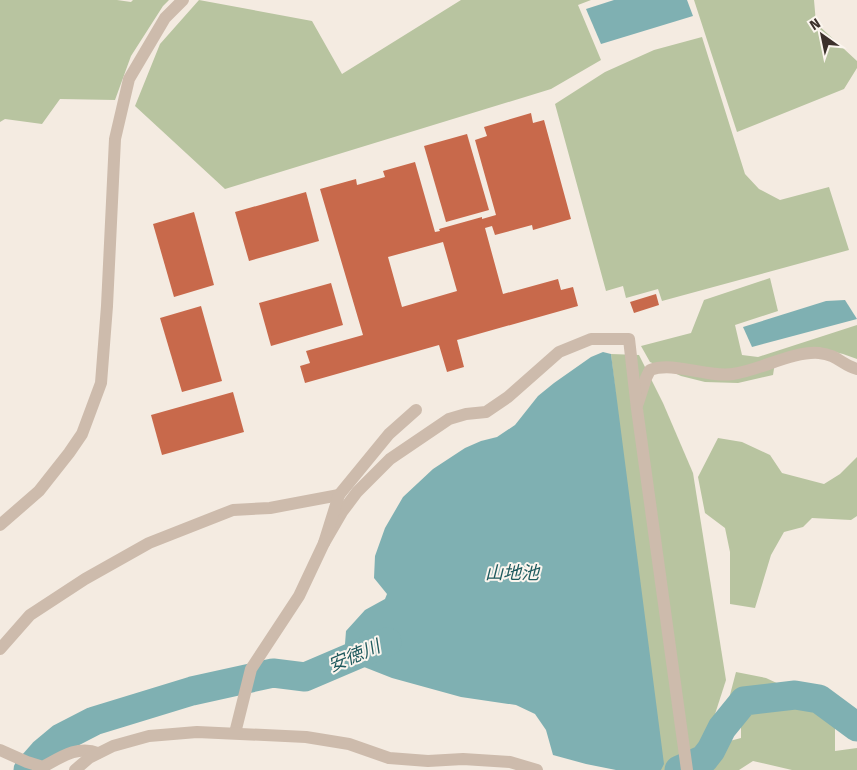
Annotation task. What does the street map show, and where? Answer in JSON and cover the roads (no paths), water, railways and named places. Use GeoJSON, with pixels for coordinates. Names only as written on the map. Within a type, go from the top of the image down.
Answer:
{"type":"FeatureCollection","features":[{"type":"Feature","properties":{"kind":"street"},"geometry":{"type":"LineString","coordinates":[[0,525],[39,491],[69,453],[82,434],[101,383],[115,139],[129,79],[166,18],[183,0]]}},
{"type":"Feature","properties":{"kind":"street"},"geometry":{"type":"LineString","coordinates":[[235,733],[251,670],[299,596],[324,543],[342,512],[357,492],[390,459],[450,419],[466,414],[486,412],[508,397],[559,352],[592,339],[629,339],[687,770]]}},
{"type":"Feature","properties":{"kind":"street"},"geometry":{"type":"LineString","coordinates":[[637,409],[650,370],[659,367],[733,374],[804,354],[817,353],[833,356],[857,369]]}},
{"type":"Feature","properties":{"kind":"street"},"geometry":{"type":"LineString","coordinates":[[324,543],[338,495],[389,434],[416,410]]}},
{"type":"Feature","properties":{"kind":"street"},"geometry":{"type":"LineString","coordinates":[[0,649],[30,615],[85,579],[149,543],[233,510],[270,508],[338,495]]}},
{"type":"Feature","properties":{"kind":"street"},"geometry":{"type":"LineString","coordinates":[[75,770],[88,758],[113,746],[149,736],[197,732],[306,737],[349,744],[389,758],[428,761],[463,759],[510,762],[537,770]]}},
{"type":"Feature","properties":{"kind":"street"},"geometry":{"type":"LineString","coordinates":[[0,750],[44,767],[68,753],[88,750],[98,754]]}},
{"type":"Feature","properties":{"kind":"water"},"geometry":{"type":"Polygon","coordinates":[[[614,0],[687,0],[693,16],[601,44],[586,9],[614,0]]]}},
{"type":"Feature","properties":{"kind":"water"},"geometry":{"type":"Polygon","coordinates":[[[845,300],[857,319],[752,347],[743,327],[826,301],[845,300]]]}},
{"type":"Feature","properties":{"kind":"water","name":"山地池"},"geometry":{"type":"Polygon","coordinates":[[[603,352],[611,354],[664,764],[661,770],[616,770],[553,755],[546,730],[535,714],[516,705],[461,697],[392,678],[364,667],[353,659],[345,644],[346,631],[365,610],[385,599],[387,594],[374,578],[375,556],[385,528],[403,497],[433,469],[465,448],[497,437],[515,425],[538,396],[591,357],[603,352]]]}},
{"type":"Feature","properties":{"kind":"waterway","name":"安徳川"},"geometry":{"type":"LineString","coordinates":[[28,770],[43,753],[61,738],[94,721],[192,691],[273,673],[305,677],[387,642]]}},
{"type":"Feature","properties":{"kind":"waterway","name":"安徳川"},"geometry":{"type":"LineString","coordinates":[[679,770],[704,759],[711,750],[722,728],[744,701],[795,695],[819,699],[857,727]]}}]}
